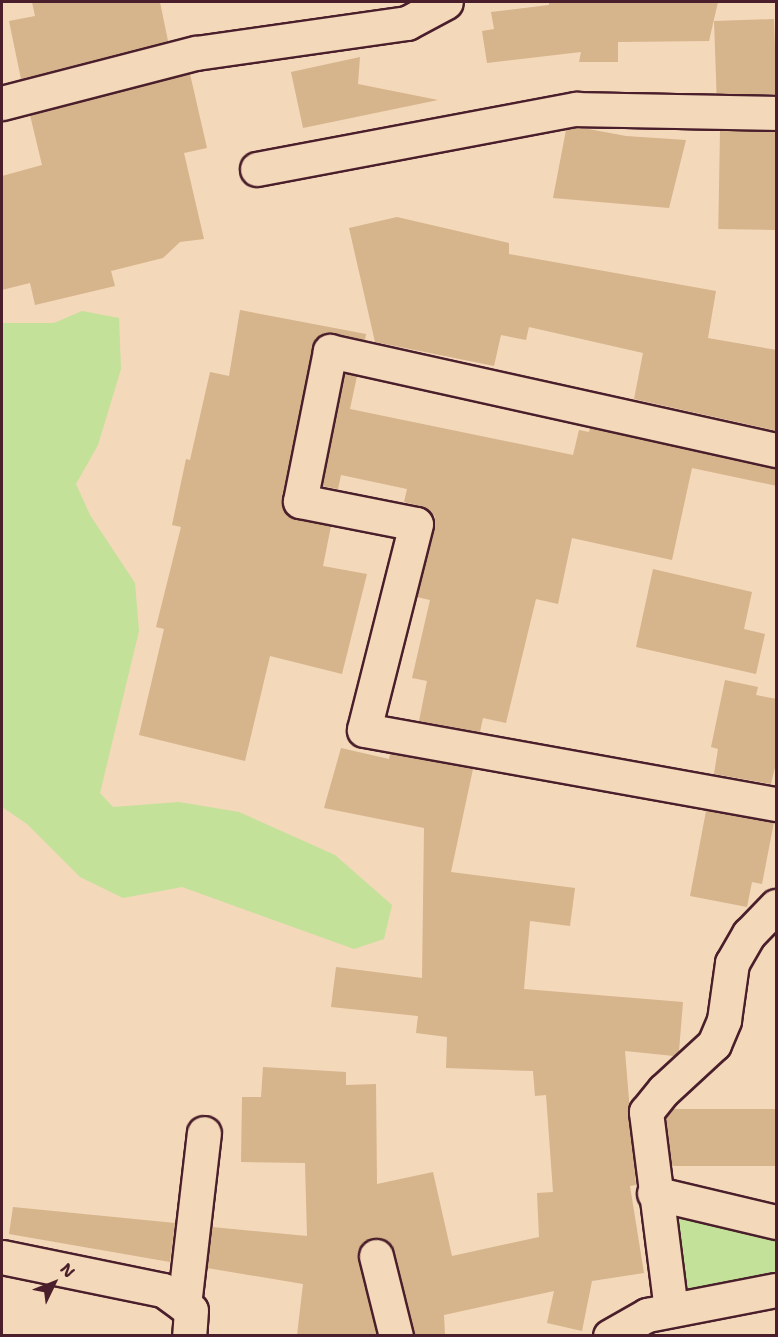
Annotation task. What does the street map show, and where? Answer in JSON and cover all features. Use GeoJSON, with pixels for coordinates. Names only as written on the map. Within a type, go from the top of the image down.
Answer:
{"type":"FeatureCollection","features":[{"type":"Feature","properties":{"kind":"street"},"geometry":{"type":"LineString","coordinates":[[2,103],[196,53],[407,23],[446,2]]}},
{"type":"Feature","properties":{"kind":"street"},"geometry":{"type":"LineString","coordinates":[[257,169],[576,109],[777,113]]}},
{"type":"Feature","properties":{"kind":"street"},"geometry":{"type":"LineString","coordinates":[[777,450],[330,351],[300,501],[416,524],[364,730],[777,804]]}},
{"type":"Feature","properties":{"kind":"street"},"geometry":{"type":"LineString","coordinates":[[671,1310],[654,1193],[646,1112],[664,1090],[714,1044],[724,1020],[732,963],[749,934],[777,906]]}},
{"type":"Feature","properties":{"kind":"street"},"geometry":{"type":"LineString","coordinates":[[187,1320],[204,1133]]}},
{"type":"Feature","properties":{"kind":"street"},"geometry":{"type":"LineString","coordinates":[[654,1193],[777,1222]]}},
{"type":"Feature","properties":{"kind":"street"},"geometry":{"type":"LineString","coordinates":[[376,1256],[396,1335]]}},
{"type":"Feature","properties":{"kind":"street"},"geometry":{"type":"LineString","coordinates":[[2,1257],[163,1290],[187,1320]]}},
{"type":"Feature","properties":{"kind":"street"},"geometry":{"type":"LineString","coordinates":[[610,1335],[646,1315],[777,1290]]}},
{"type":"Feature","properties":{"kind":"green space"},"geometry":{"type":"Polygon","coordinates":[[[82,311],[119,318],[121,369],[98,445],[76,484],[90,515],[135,583],[139,631],[100,793],[113,807],[179,802],[239,812],[335,855],[392,905],[384,939],[354,949],[182,887],[123,898],[80,877],[27,824],[2,807],[2,323],[54,323],[82,311]]]}},
{"type":"Feature","properties":{"kind":"green space"},"geometry":{"type":"Polygon","coordinates":[[[671,1212],[776,1234],[776,1281],[696,1296],[682,1281],[671,1212]]]}},
{"type":"Feature","properties":{"kind":"building"},"geometry":{"type":"Polygon","coordinates":[[[32,2],[160,2],[168,41],[21,79],[9,21],[35,16],[32,2]]]}},
{"type":"Feature","properties":{"kind":"building"},"geometry":{"type":"Polygon","coordinates":[[[549,2],[718,2],[709,41],[618,42],[618,62],[579,62],[581,52],[487,63],[482,31],[494,29],[491,12],[549,5],[549,2]]]}},
{"type":"Feature","properties":{"kind":"building"},"geometry":{"type":"Polygon","coordinates":[[[774,19],[776,94],[717,96],[714,21],[774,19]]]}},
{"type":"Feature","properties":{"kind":"building"},"geometry":{"type":"Polygon","coordinates":[[[360,57],[358,84],[438,100],[303,128],[291,72],[360,57]]]}},
{"type":"Feature","properties":{"kind":"building"},"geometry":{"type":"Polygon","coordinates":[[[190,74],[207,148],[184,153],[204,239],[180,242],[163,258],[111,271],[115,286],[35,305],[30,283],[2,290],[2,176],[42,165],[30,115],[190,74]]]}},
{"type":"Feature","properties":{"kind":"building"},"geometry":{"type":"Polygon","coordinates":[[[583,128],[626,136],[686,140],[669,208],[553,198],[566,130],[583,128]]]}},
{"type":"Feature","properties":{"kind":"building"},"geometry":{"type":"Polygon","coordinates":[[[720,131],[776,132],[775,230],[718,229],[720,131]]]}},
{"type":"Feature","properties":{"kind":"building"},"geometry":{"type":"Polygon","coordinates":[[[397,217],[509,243],[509,254],[716,291],[708,338],[777,350],[777,431],[634,399],[643,353],[529,327],[526,340],[501,335],[494,366],[375,342],[349,228],[397,217]]]}},
{"type":"Feature","properties":{"kind":"building"},"geometry":{"type":"Polygon","coordinates":[[[240,310],[366,334],[365,340],[333,333],[316,339],[282,497],[288,515],[331,526],[323,566],[367,574],[342,674],[270,656],[245,761],[139,735],[164,629],[156,627],[181,527],[172,525],[186,459],[190,460],[210,372],[229,376],[240,310]]]}},
{"type":"Feature","properties":{"kind":"building"},"geometry":{"type":"Polygon","coordinates":[[[345,373],[357,376],[350,409],[573,455],[579,430],[589,432],[590,428],[777,468],[777,486],[692,468],[672,560],[572,538],[558,604],[536,599],[506,723],[483,718],[480,732],[419,721],[427,681],[412,678],[430,600],[417,597],[435,516],[420,506],[404,502],[407,489],[341,475],[338,489],[322,486],[345,373]]]}},
{"type":"Feature","properties":{"kind":"building"},"geometry":{"type":"Polygon","coordinates":[[[653,569],[752,592],[744,629],[765,634],[756,674],[636,647],[653,569]]]}},
{"type":"Feature","properties":{"kind":"building"},"geometry":{"type":"Polygon","coordinates":[[[725,680],[758,687],[756,695],[777,699],[777,759],[771,784],[714,774],[718,749],[711,747],[725,680]]]}},
{"type":"Feature","properties":{"kind":"building"},"geometry":{"type":"Polygon","coordinates":[[[341,748],[389,759],[390,754],[473,769],[451,872],[575,888],[570,926],[530,921],[524,989],[683,1002],[679,1051],[674,1056],[625,1051],[636,1185],[630,1186],[644,1273],[592,1281],[582,1331],[547,1323],[554,1291],[444,1315],[445,1335],[414,1335],[394,1251],[381,1238],[363,1242],[358,1251],[377,1335],[297,1335],[303,1284],[207,1268],[212,1227],[307,1236],[305,1163],[241,1162],[242,1097],[261,1097],[263,1067],[346,1072],[346,1085],[376,1084],[377,1184],[433,1172],[452,1256],[539,1237],[537,1193],[553,1192],[546,1095],[535,1096],[533,1071],[446,1068],[447,1037],[416,1033],[418,1016],[331,1007],[336,967],[422,978],[424,828],[324,808],[341,748]]]}},
{"type":"Feature","properties":{"kind":"building"},"geometry":{"type":"Polygon","coordinates":[[[706,811],[774,822],[762,884],[752,882],[747,907],[690,896],[706,811]]]}},
{"type":"Feature","properties":{"kind":"building"},"geometry":{"type":"Polygon","coordinates":[[[665,1109],[776,1109],[776,1166],[665,1166],[665,1109]]]}},
{"type":"Feature","properties":{"kind":"building"},"geometry":{"type":"Polygon","coordinates":[[[13,1207],[175,1223],[170,1262],[9,1234],[13,1207]]]}}]}
